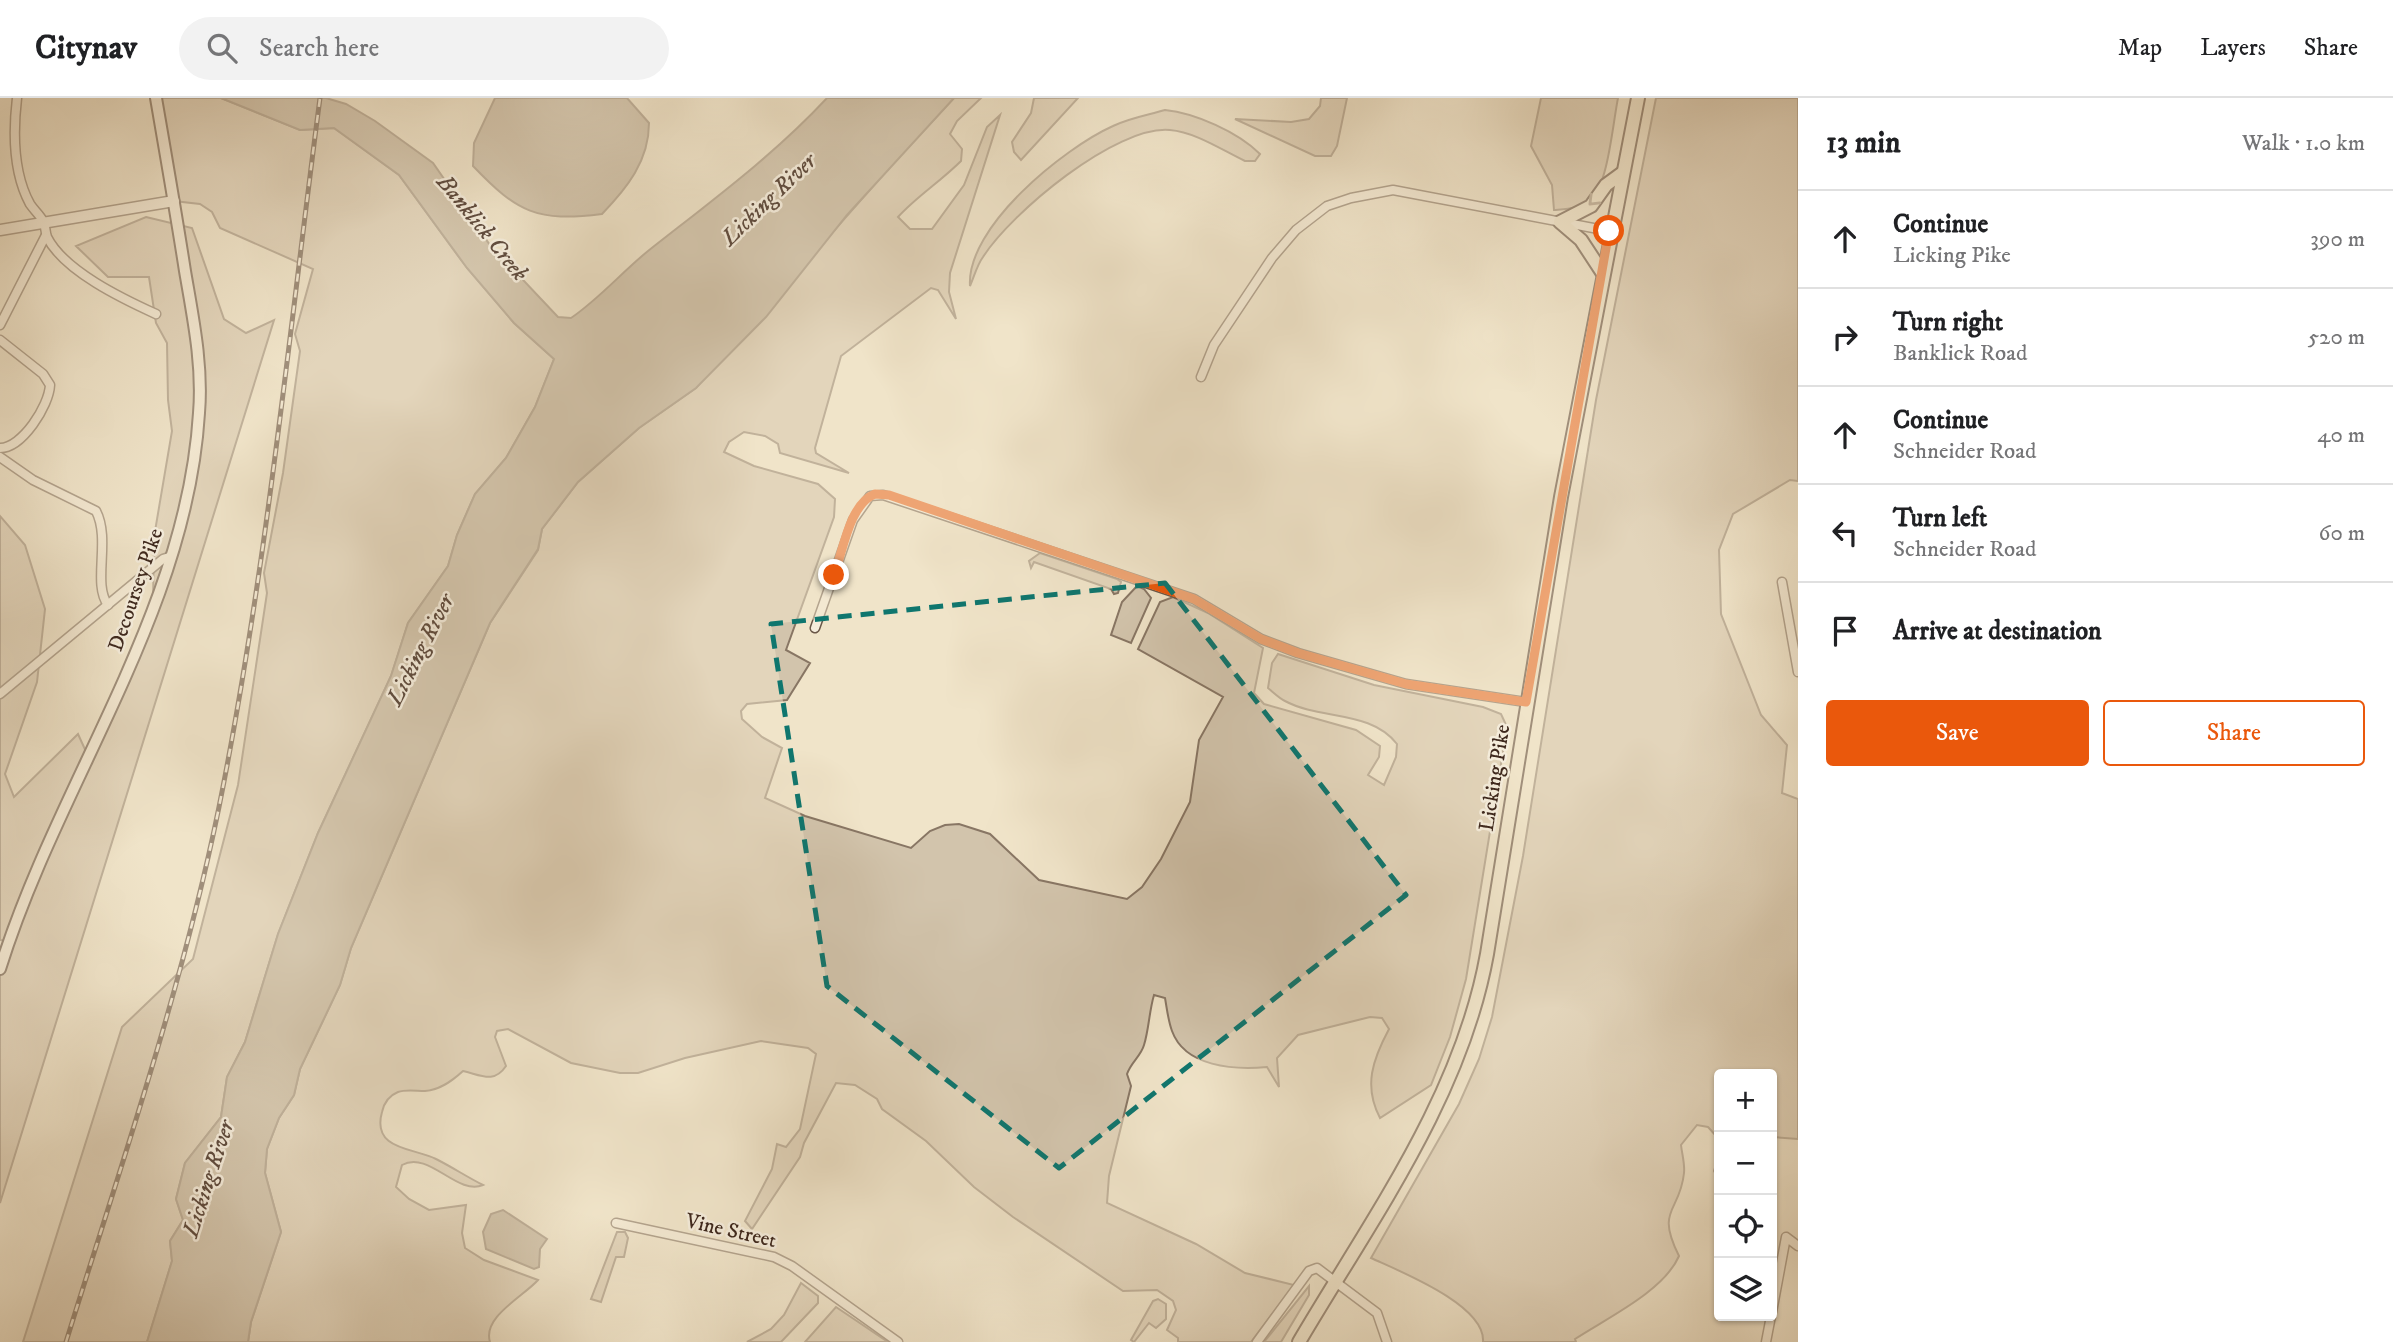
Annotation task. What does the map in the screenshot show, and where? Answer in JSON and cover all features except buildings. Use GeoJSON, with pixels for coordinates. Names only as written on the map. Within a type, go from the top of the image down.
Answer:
{"type":"FeatureCollection","features":[{"type":"Feature","properties":{"kind":"main road","name":"Decoursey Pike"},"geometry":{"type":"LineString","coordinates":[[0,969],[41,856],[110,712],[169,557],[190,486],[200,411],[197,342],[156,98]]}},
{"type":"Feature","properties":{"kind":"main road","name":"Licking Pike"},"geometry":{"type":"LineString","coordinates":[[1299,1342],[1441,1098],[1473,1016],[1489,943],[1526,702],[1609,231],[1638,98]]}},
{"type":"Feature","properties":{"kind":"main road"},"geometry":{"type":"LineString","coordinates":[[1602,272],[1581,240],[1560,222],[1591,206],[1606,185],[1621,174]]}},
{"type":"Feature","properties":{"kind":"street"},"geometry":{"type":"LineString","coordinates":[[17,98],[16,149],[20,177],[30,203],[44,222],[46,235],[55,247],[89,277],[156,314]]}},
{"type":"Feature","properties":{"kind":"street"},"geometry":{"type":"LineString","coordinates":[[1201,377],[1214,345],[1272,258],[1296,230],[1327,206],[1351,198],[1393,190],[1609,231]]}},
{"type":"Feature","properties":{"kind":"street"},"geometry":{"type":"LineString","coordinates":[[0,230],[174,201]]}},
{"type":"Feature","properties":{"kind":"street"},"geometry":{"type":"LineString","coordinates":[[0,325],[46,235]]}},
{"type":"Feature","properties":{"kind":"street"},"geometry":{"type":"LineString","coordinates":[[0,340],[43,374],[50,385],[28,432],[12,447],[0,448]]}},
{"type":"Feature","properties":{"kind":"street"},"geometry":{"type":"LineString","coordinates":[[0,457],[33,480],[96,511],[104,534],[102,589],[108,605]]}},
{"type":"Feature","properties":{"kind":"street"},"geometry":{"type":"LineString","coordinates":[[815,628],[853,520],[864,501],[875,494],[915,504],[1194,599],[1261,639],[1298,653],[1397,682],[1526,702]]}},
{"type":"Feature","properties":{"kind":"street"},"geometry":{"type":"LineString","coordinates":[[0,694],[169,557]]}},
{"type":"Feature","properties":{"kind":"street"},"geometry":{"type":"LineString","coordinates":[[1782,582],[1798,672]]}},
{"type":"Feature","properties":{"kind":"street","name":"Vine Street"},"geometry":{"type":"LineString","coordinates":[[616,1223],[774,1257],[803,1274],[898,1342]]}},
{"type":"Feature","properties":{"kind":"street"},"geometry":{"type":"LineString","coordinates":[[1777,1283],[1786,1237],[1798,1246]]}},
{"type":"Feature","properties":{"kind":"street"},"geometry":{"type":"LineString","coordinates":[[1257,1342],[1312,1268],[1320,1269],[1377,1313],[1387,1342]]}},
{"type":"Feature","properties":{"kind":"street"},"geometry":{"type":"LineString","coordinates":[[1766,1342],[1770,1321]]}},
{"type":"Feature","properties":{"kind":"highlighted area"},"geometry":{"type":"Polygon","coordinates":[[[1165,583],[1406,895],[1059,1168],[827,986],[771,624],[1165,583]]]}},
{"type":"Feature","properties":{"kind":"shaded area"},"geometry":{"type":"Polygon","coordinates":[[[161,98],[221,98],[300,130],[334,128],[399,175],[467,268],[514,323],[554,359],[535,407],[506,458],[475,494],[457,535],[448,566],[408,623],[391,676],[318,833],[278,934],[245,1042],[227,1077],[221,1117],[185,1163],[176,1199],[183,1220],[170,1241],[172,1261],[147,1342],[23,1342],[122,1027],[193,959],[238,785],[267,593],[264,573],[283,473],[300,351],[295,334],[313,269],[220,228],[212,212],[200,204],[174,201],[161,98]]]}},
{"type":"Feature","properties":{"kind":"shaded area"},"geometry":{"type":"Polygon","coordinates":[[[954,98],[981,98],[957,121],[950,134],[962,149],[961,161],[898,217],[910,229],[932,229],[964,185],[987,127],[1000,115],[950,273],[949,292],[956,319],[938,290],[931,288],[841,356],[815,448],[816,453],[849,473],[780,453],[778,444],[765,436],[744,432],[729,442],[724,452],[754,466],[818,484],[835,499],[834,517],[786,650],[810,663],[787,700],[747,704],[741,711],[742,719],[762,737],[782,748],[765,798],[805,816],[911,848],[930,831],[945,825],[959,824],[990,834],[1039,880],[1127,899],[1142,887],[1161,859],[1190,802],[1199,740],[1223,697],[1138,649],[1160,602],[1173,597],[1208,613],[1263,648],[1254,693],[1264,704],[1356,730],[1380,746],[1379,757],[1368,775],[1384,785],[1396,757],[1397,744],[1386,733],[1359,720],[1299,707],[1278,697],[1268,688],[1272,663],[1278,654],[1374,685],[1483,707],[1501,714],[1507,727],[1466,979],[1450,1037],[1431,1085],[1380,1118],[1372,1095],[1372,1073],[1378,1051],[1389,1029],[1382,1018],[1370,1017],[1298,1035],[1277,1058],[1279,1087],[1267,1067],[1240,1068],[1212,1064],[1188,1052],[1178,1043],[1172,1031],[1165,998],[1154,995],[1144,1045],[1127,1074],[1131,1086],[1109,1176],[1107,1203],[1196,1244],[1245,1273],[1294,1285],[1251,1342],[1178,1342],[1178,1338],[1167,1330],[1176,1310],[1173,1301],[1157,1290],[1123,1291],[1013,1217],[974,1187],[926,1141],[882,1109],[877,1099],[855,1085],[836,1083],[804,1143],[800,1157],[752,1229],[745,1221],[772,1169],[777,1144],[786,1147],[800,1129],[816,1054],[808,1048],[761,1041],[685,1058],[638,1073],[620,1073],[571,1063],[508,1029],[497,1031],[495,1037],[506,1066],[501,1072],[487,1077],[463,1071],[436,1089],[398,1092],[385,1103],[380,1125],[383,1134],[397,1146],[436,1159],[483,1185],[473,1187],[463,1184],[422,1163],[412,1162],[402,1165],[396,1187],[409,1199],[429,1210],[466,1205],[462,1233],[465,1248],[484,1260],[538,1280],[498,1316],[489,1333],[490,1342],[248,1342],[251,1322],[281,1232],[265,1173],[267,1149],[279,1118],[294,1095],[300,1069],[340,985],[351,948],[490,623],[538,550],[542,529],[578,482],[639,428],[696,388],[954,98]]]}},
{"type":"Feature","properties":{"kind":"shaded area"},"geometry":{"type":"Polygon","coordinates":[[[1034,98],[1078,98],[1021,160],[1014,152],[1012,142],[1031,113],[1034,98]]]}},
{"type":"Feature","properties":{"kind":"shaded area"},"geometry":{"type":"Polygon","coordinates":[[[1321,98],[1347,98],[1337,146],[1331,156],[1315,156],[1235,119],[1291,122],[1309,119],[1320,106],[1321,98]]]}},
{"type":"Feature","properties":{"kind":"shaded area"},"geometry":{"type":"Polygon","coordinates":[[[1541,98],[1618,98],[1602,181],[1591,200],[1582,205],[1554,210],[1552,185],[1531,146],[1541,98]]]}},
{"type":"Feature","properties":{"kind":"shaded area"},"geometry":{"type":"Polygon","coordinates":[[[1656,98],[1798,98],[1798,481],[1790,480],[1733,514],[1719,550],[1721,614],[1761,715],[1787,745],[1782,793],[1798,799],[1798,1139],[1777,1137],[1777,1069],[1714,1069],[1714,1134],[1708,1127],[1697,1125],[1681,1145],[1684,1163],[1682,1186],[1669,1219],[1672,1240],[1679,1256],[1672,1269],[1648,1292],[1575,1339],[1576,1342],[1483,1342],[1480,1328],[1471,1315],[1456,1303],[1439,1291],[1371,1258],[1459,1104],[1479,1059],[1492,1017],[1523,856],[1596,400],[1656,98]]]}},
{"type":"Feature","properties":{"kind":"shaded area"},"geometry":{"type":"Polygon","coordinates":[[[1165,110],[1216,125],[1240,138],[1260,154],[1255,161],[1245,161],[1199,138],[1170,130],[1148,132],[1122,142],[1094,156],[1067,175],[1016,218],[983,257],[970,286],[973,263],[984,239],[1001,215],[1045,171],[1069,152],[1113,126],[1165,110]]]}},
{"type":"Feature","properties":{"kind":"shaded area"},"geometry":{"type":"Polygon","coordinates":[[[146,217],[192,228],[224,319],[246,333],[274,320],[0,1203],[0,969],[8,941],[0,940],[0,516],[25,545],[45,609],[37,682],[5,774],[14,797],[78,734],[88,756],[153,604],[154,537],[172,431],[168,400],[167,343],[156,323],[149,277],[108,277],[76,246],[146,217]]]}},
{"type":"Feature","properties":{"kind":"shaded area"},"geometry":{"type":"Polygon","coordinates":[[[1040,553],[1117,579],[1121,582],[1118,593],[1114,594],[1111,589],[1034,562],[1031,568],[1029,561],[1040,553]]]}},
{"type":"Feature","properties":{"kind":"shaded area"},"geometry":{"type":"Polygon","coordinates":[[[1137,586],[1144,589],[1151,598],[1131,643],[1111,635],[1122,602],[1137,586]]]}},
{"type":"Feature","properties":{"kind":"shaded area"},"geometry":{"type":"Polygon","coordinates":[[[617,1232],[625,1232],[628,1238],[624,1257],[616,1257],[601,1302],[591,1299],[617,1232]]]}},
{"type":"Feature","properties":{"kind":"shaded area"},"geometry":{"type":"Polygon","coordinates":[[[801,1283],[818,1296],[818,1303],[781,1342],[747,1342],[771,1329],[784,1315],[801,1283]]]}},
{"type":"Feature","properties":{"kind":"shaded area"},"geometry":{"type":"Polygon","coordinates":[[[1309,1286],[1309,1295],[1281,1342],[1264,1342],[1309,1286]]]}},
{"type":"Feature","properties":{"kind":"shaded area"},"geometry":{"type":"Polygon","coordinates":[[[1158,1299],[1166,1304],[1166,1319],[1156,1328],[1149,1323],[1134,1342],[1131,1340],[1153,1301],[1158,1299]]]}},
{"type":"Feature","properties":{"kind":"shaded area"},"geometry":{"type":"Polygon","coordinates":[[[836,1307],[888,1342],[805,1342],[836,1307]]]}},
{"type":"Feature","properties":{"kind":"water","name":"Licking River"},"geometry":{"type":"Polygon","coordinates":[[[221,98],[326,98],[346,104],[375,121],[433,163],[490,245],[558,317],[571,318],[648,251],[763,159],[827,98],[954,98],[847,215],[766,317],[696,388],[639,428],[578,482],[542,529],[538,549],[490,623],[351,948],[340,985],[300,1069],[294,1095],[279,1118],[267,1149],[265,1173],[281,1232],[251,1322],[248,1342],[147,1342],[172,1261],[170,1241],[183,1220],[176,1199],[185,1163],[221,1117],[227,1077],[245,1042],[278,934],[318,833],[391,676],[408,623],[448,566],[457,535],[475,494],[506,458],[535,407],[554,359],[514,323],[467,268],[399,175],[334,128],[300,130],[221,98]]]}},
{"type":"Feature","properties":{"kind":"water"},"geometry":{"type":"Polygon","coordinates":[[[495,98],[627,98],[649,123],[641,162],[628,184],[602,214],[561,216],[530,211],[503,194],[473,166],[474,143],[495,98]]]}},
{"type":"Feature","properties":{"kind":"water"},"geometry":{"type":"Polygon","coordinates":[[[503,1210],[547,1239],[540,1249],[539,1267],[534,1269],[486,1249],[483,1232],[491,1214],[503,1210]]]}},
{"type":"Feature","properties":{"kind":"railway"},"geometry":{"type":"LineString","coordinates":[[66,1342],[169,1010],[219,807],[236,719],[276,453],[320,98]]}},
{"type":"Feature","properties":{"kind":"route"},"geometry":{"type":"LineString","coordinates":[[834,575],[853,520],[864,501],[875,494],[889,495],[1194,599],[1261,639],[1298,653],[1389,681],[1526,702],[1609,231]]}},
{"type":"Feature","properties":{"kind":"water label","name":"Banklick Creek"},"geometry":{"type":"Point","coordinates":[482,228]}}]}
